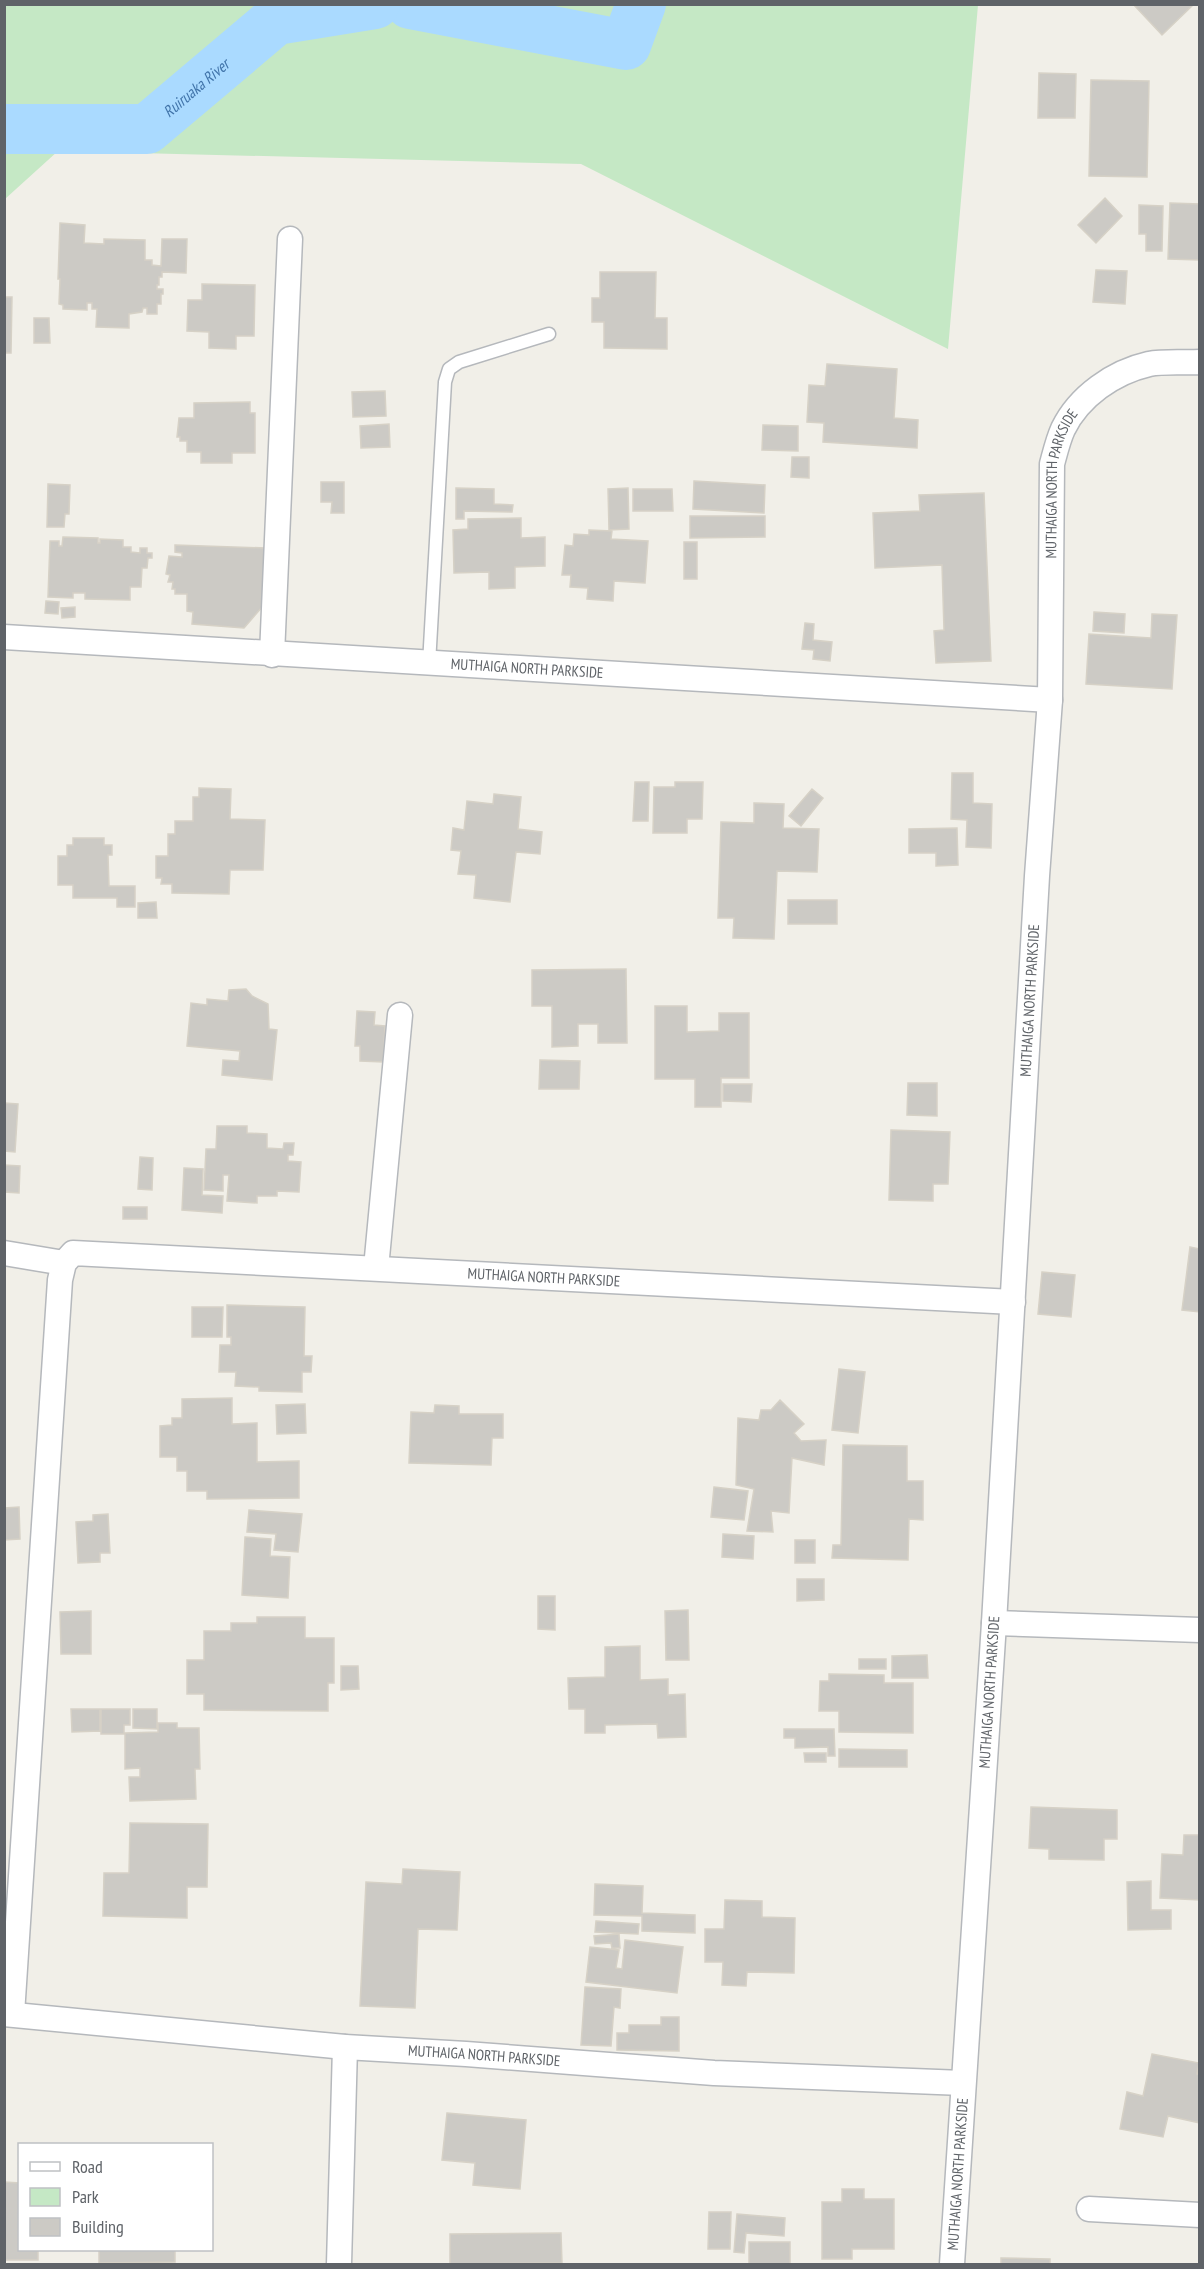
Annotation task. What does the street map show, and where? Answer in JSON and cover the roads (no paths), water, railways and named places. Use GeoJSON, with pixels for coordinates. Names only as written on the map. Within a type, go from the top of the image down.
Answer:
{"type":"FeatureCollection","features":[{"type":"Feature","properties":{"kind":"street"},"geometry":{"type":"LineString","coordinates":[[272,655],[290,239]]}},
{"type":"Feature","properties":{"kind":"street","name":"MUTHAIGA NORTH PARKSIDE"},"geometry":{"type":"LineString","coordinates":[[952,2265],[994,1623],[1036,888],[1050,700],[1052,464],[1064,429],[1079,405],[1095,390],[1122,373],[1151,364],[1200,363]]}},
{"type":"Feature","properties":{"kind":"street","name":"MUTHAIGA NORTH PARKSIDE"},"geometry":{"type":"LineString","coordinates":[[4,637],[272,655],[1050,700]]}},
{"type":"Feature","properties":{"kind":"street"},"geometry":{"type":"LineString","coordinates":[[376,1268],[400,1015]]}},
{"type":"Feature","properties":{"kind":"street","name":"MUTHAIGA NORTH PARKSIDE"},"geometry":{"type":"LineString","coordinates":[[4,1253],[69,1258],[376,1268],[1013,1302]]}},
{"type":"Feature","properties":{"kind":"street"},"geometry":{"type":"LineString","coordinates":[[8,2014],[59,1304],[69,1258]]}},
{"type":"Feature","properties":{"kind":"street"},"geometry":{"type":"LineString","coordinates":[[994,1623],[1200,1630]]}},
{"type":"Feature","properties":{"kind":"street","name":"MUTHAIGA NORTH PARKSIDE"},"geometry":{"type":"LineString","coordinates":[[8,2014],[345,2047],[714,2073],[963,2083]]}},
{"type":"Feature","properties":{"kind":"street"},"geometry":{"type":"LineString","coordinates":[[339,2265],[345,2047]]}},
{"type":"Feature","properties":{"kind":"street"},"geometry":{"type":"LineString","coordinates":[[1089,2209],[1200,2215]]}},
{"type":"Feature","properties":{"kind":"lane"},"geometry":{"type":"LineString","coordinates":[[429,664],[445,382],[449,369],[459,362],[549,334]]}},
{"type":"Feature","properties":{"kind":"waterway","name":"Ruiruaka River"},"geometry":{"type":"LineString","coordinates":[[4,129],[147,129],[276,20],[375,4]]}},
{"type":"Feature","properties":{"kind":"waterway","name":"Ruiruaka River"},"geometry":{"type":"LineString","coordinates":[[410,4],[626,45],[641,4]]}}]}
